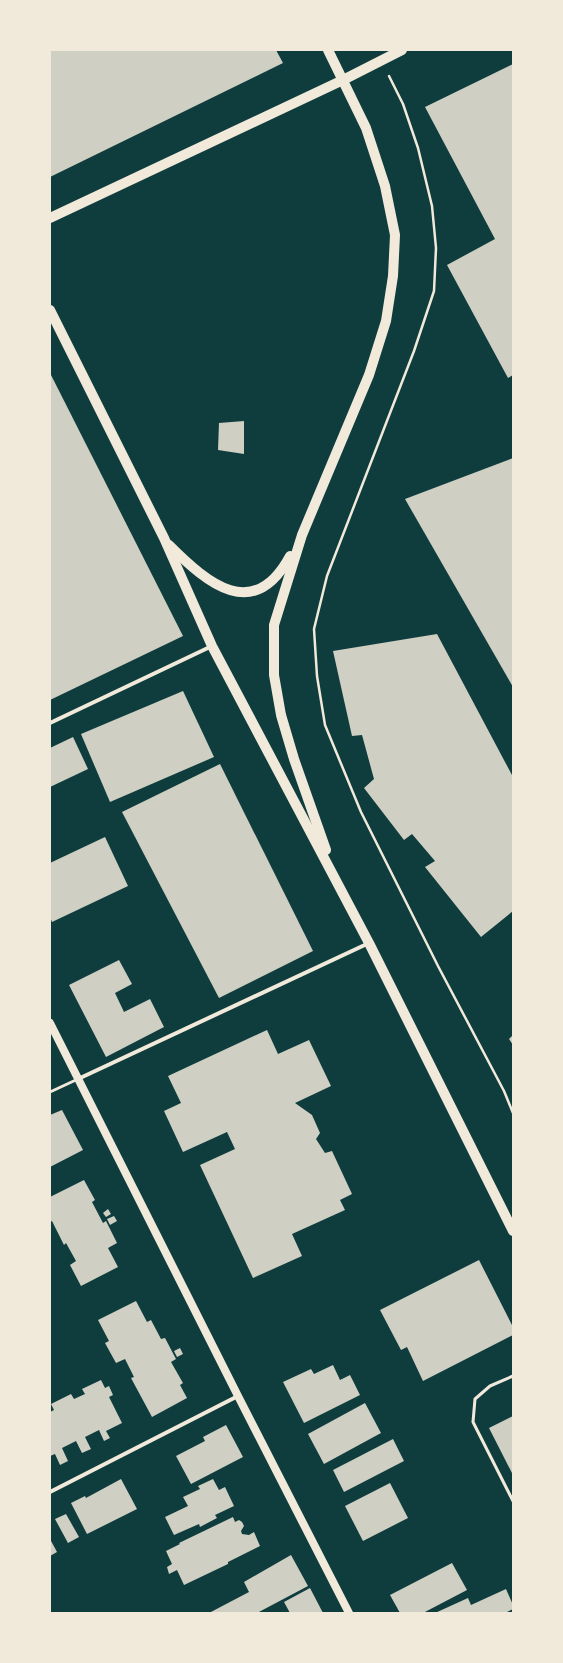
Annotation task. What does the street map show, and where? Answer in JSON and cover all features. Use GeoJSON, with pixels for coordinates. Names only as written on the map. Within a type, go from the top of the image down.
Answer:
{"type":"FeatureCollection","features":[{"type":"Feature","properties":{"kind":"main road"},"geometry":{"type":"LineString","coordinates":[[328,50],[366,128],[385,186],[395,235],[394,276],[386,321],[369,375],[302,535],[274,625],[274,675],[281,715],[294,759],[338,884]]}},
{"type":"Feature","properties":{"kind":"main road"},"geometry":{"type":"LineString","coordinates":[[50,218],[343,80],[402,50]]}},
{"type":"Feature","properties":{"kind":"main road"},"geometry":{"type":"LineString","coordinates":[[50,310],[164,538],[212,646],[369,943],[513,1231]]}},
{"type":"Feature","properties":{"kind":"main road"},"geometry":{"type":"LineString","coordinates":[[164,538],[191,567],[216,585],[236,592],[255,592],[268,586],[282,571],[302,535]]}},
{"type":"Feature","properties":{"kind":"main road"},"geometry":{"type":"LineString","coordinates":[[50,1023],[349,1613]]}},
{"type":"Feature","properties":{"kind":"street"},"geometry":{"type":"LineString","coordinates":[[50,723],[212,646]]}},
{"type":"Feature","properties":{"kind":"street"},"geometry":{"type":"LineString","coordinates":[[78,1079],[369,943]]}},
{"type":"Feature","properties":{"kind":"street"},"geometry":{"type":"LineString","coordinates":[[50,1492],[238,1396]]}},
{"type":"Feature","properties":{"kind":"lane"},"geometry":{"type":"LineString","coordinates":[[50,1092],[78,1079]]}},
{"type":"Feature","properties":{"kind":"lane"},"geometry":{"type":"LineString","coordinates":[[513,1376],[490,1386],[475,1398],[473,1422],[513,1501]]}},
{"type":"Feature","properties":{"kind":"path"},"geometry":{"type":"LineString","coordinates":[[398,93],[418,148],[432,206],[436,248],[434,291],[414,351],[327,576],[314,629],[317,676],[325,725],[361,812],[438,966],[504,1091],[513,1113]]}},
{"type":"Feature","properties":{"kind":"building"},"geometry":{"type":"Polygon","coordinates":[[[50,50],[276,50],[283,63],[50,177],[50,50]]]}},
{"type":"Feature","properties":{"kind":"building"},"geometry":{"type":"Polygon","coordinates":[[[513,64],[513,375],[508,378],[447,265],[495,239],[425,107],[513,64]]]}},
{"type":"Feature","properties":{"kind":"building"},"geometry":{"type":"Polygon","coordinates":[[[50,373],[183,636],[50,700],[50,373]]]}},
{"type":"Feature","properties":{"kind":"building"},"geometry":{"type":"Polygon","coordinates":[[[244,421],[244,454],[218,450],[219,423],[244,421]]]}},
{"type":"Feature","properties":{"kind":"building"},"geometry":{"type":"Polygon","coordinates":[[[513,458],[513,687],[405,499],[513,458]]]}},
{"type":"Feature","properties":{"kind":"building"},"geometry":{"type":"Polygon","coordinates":[[[437,634],[513,777],[513,911],[481,937],[425,867],[435,861],[412,834],[404,840],[364,788],[374,779],[362,735],[352,736],[333,651],[437,634]]]}},
{"type":"Feature","properties":{"kind":"building"},"geometry":{"type":"Polygon","coordinates":[[[183,691],[214,757],[110,802],[81,734],[183,691]]]}},
{"type":"Feature","properties":{"kind":"building"},"geometry":{"type":"Polygon","coordinates":[[[73,737],[88,769],[50,787],[50,748],[73,737]]]}},
{"type":"Feature","properties":{"kind":"building"},"geometry":{"type":"Polygon","coordinates":[[[220,764],[313,951],[219,998],[122,812],[220,764]]]}},
{"type":"Feature","properties":{"kind":"building"},"geometry":{"type":"Polygon","coordinates":[[[105,837],[128,886],[52,922],[50,917],[50,863],[105,837]]]}},
{"type":"Feature","properties":{"kind":"building"},"geometry":{"type":"Polygon","coordinates":[[[119,960],[132,984],[115,993],[124,1012],[150,999],[164,1027],[106,1057],[69,985],[119,960]]]}},
{"type":"Feature","properties":{"kind":"building"},"geometry":{"type":"Polygon","coordinates":[[[267,1030],[278,1054],[309,1040],[331,1086],[295,1103],[312,1115],[320,1133],[316,1139],[325,1153],[332,1151],[352,1194],[340,1200],[345,1210],[292,1234],[302,1256],[253,1278],[200,1165],[235,1149],[227,1132],[183,1152],[164,1111],[181,1103],[168,1076],[267,1030]]]}},
{"type":"Feature","properties":{"kind":"building"},"geometry":{"type":"Polygon","coordinates":[[[513,1035],[513,1045],[509,1039],[513,1035]]]}},
{"type":"Feature","properties":{"kind":"building"},"geometry":{"type":"Polygon","coordinates":[[[62,1110],[83,1150],[50,1167],[50,1115],[62,1110]]]}},
{"type":"Feature","properties":{"kind":"building"},"geometry":{"type":"Polygon","coordinates":[[[84,1180],[95,1200],[92,1202],[103,1223],[106,1221],[117,1243],[108,1248],[118,1267],[81,1286],[70,1265],[76,1261],[66,1243],[64,1245],[52,1221],[50,1222],[50,1197],[84,1180]]]}},
{"type":"Feature","properties":{"kind":"building"},"geometry":{"type":"Polygon","coordinates":[[[108,1209],[111,1214],[106,1217],[103,1213],[108,1209]]]}},
{"type":"Feature","properties":{"kind":"building"},"geometry":{"type":"Polygon","coordinates":[[[114,1216],[117,1221],[110,1225],[107,1219],[114,1216]]]}},
{"type":"Feature","properties":{"kind":"building"},"geometry":{"type":"Polygon","coordinates":[[[479,1260],[513,1327],[513,1335],[423,1381],[407,1347],[401,1350],[380,1310],[479,1260]]]}},
{"type":"Feature","properties":{"kind":"building"},"geometry":{"type":"Polygon","coordinates":[[[136,1301],[147,1322],[151,1320],[161,1339],[165,1338],[176,1359],[171,1362],[183,1383],[180,1385],[187,1398],[152,1417],[131,1378],[134,1377],[125,1359],[116,1363],[105,1343],[109,1341],[98,1320],[136,1301]]]}},
{"type":"Feature","properties":{"kind":"building"},"geometry":{"type":"Polygon","coordinates":[[[180,1348],[183,1354],[177,1357],[174,1351],[180,1348]]]}},
{"type":"Feature","properties":{"kind":"building"},"geometry":{"type":"Polygon","coordinates":[[[333,1365],[340,1380],[350,1375],[360,1395],[304,1423],[283,1382],[311,1369],[314,1374],[333,1365]]]}},
{"type":"Feature","properties":{"kind":"building"},"geometry":{"type":"Polygon","coordinates":[[[101,1380],[105,1388],[109,1386],[113,1395],[109,1397],[122,1423],[106,1431],[110,1438],[104,1441],[99,1430],[85,1437],[91,1449],[82,1453],[76,1441],[62,1448],[68,1461],[60,1465],[55,1454],[50,1456],[50,1412],[54,1410],[51,1404],[71,1394],[74,1399],[85,1394],[82,1389],[101,1380]]]}},
{"type":"Feature","properties":{"kind":"building"},"geometry":{"type":"Polygon","coordinates":[[[365,1403],[381,1433],[324,1464],[308,1434],[365,1403]]]}},
{"type":"Feature","properties":{"kind":"building"},"geometry":{"type":"Polygon","coordinates":[[[513,1416],[513,1475],[489,1428],[513,1416]]]}},
{"type":"Feature","properties":{"kind":"building"},"geometry":{"type":"Polygon","coordinates":[[[226,1425],[243,1457],[191,1484],[176,1456],[205,1441],[203,1437],[226,1425]]]}},
{"type":"Feature","properties":{"kind":"building"},"geometry":{"type":"Polygon","coordinates":[[[393,1439],[404,1461],[344,1492],[333,1470],[393,1439]]]}},
{"type":"Feature","properties":{"kind":"building"},"geometry":{"type":"Polygon","coordinates":[[[121,1479],[137,1509],[87,1534],[71,1503],[85,1496],[86,1498],[121,1479]]]}},
{"type":"Feature","properties":{"kind":"building"},"geometry":{"type":"Polygon","coordinates":[[[213,1479],[219,1490],[225,1487],[234,1506],[215,1515],[217,1518],[200,1527],[199,1524],[174,1535],[165,1517],[188,1506],[183,1497],[200,1489],[198,1486],[213,1479]]]}},
{"type":"Feature","properties":{"kind":"building"},"geometry":{"type":"Polygon","coordinates":[[[390,1483],[408,1518],[363,1541],[345,1506],[390,1483]]]}},
{"type":"Feature","properties":{"kind":"building"},"geometry":{"type":"Polygon","coordinates":[[[66,1514],[79,1537],[68,1543],[55,1519],[66,1514]]]}},
{"type":"Feature","properties":{"kind":"building"},"geometry":{"type":"Polygon","coordinates":[[[233,1517],[235,1522],[239,1520],[242,1522],[244,1526],[241,1531],[242,1534],[249,1535],[254,1532],[260,1546],[228,1562],[228,1564],[184,1585],[177,1570],[169,1574],[167,1567],[172,1564],[166,1551],[180,1544],[179,1543],[233,1517]]]}},
{"type":"Feature","properties":{"kind":"building"},"geometry":{"type":"Polygon","coordinates":[[[50,1539],[57,1552],[50,1556],[50,1539]]]}},
{"type":"Feature","properties":{"kind":"building"},"geometry":{"type":"Polygon","coordinates":[[[291,1555],[308,1586],[257,1613],[209,1613],[249,1592],[244,1582],[291,1555]]]}},
{"type":"Feature","properties":{"kind":"building"},"geometry":{"type":"Polygon","coordinates":[[[452,1563],[467,1590],[423,1613],[400,1613],[390,1595],[452,1563]]]}},
{"type":"Feature","properties":{"kind":"building"},"geometry":{"type":"Polygon","coordinates":[[[310,1588],[323,1613],[290,1613],[284,1602],[310,1588]]]}},
{"type":"Feature","properties":{"kind":"building"},"geometry":{"type":"Polygon","coordinates":[[[506,1589],[513,1605],[513,1609],[505,1613],[435,1613],[468,1598],[471,1605],[506,1589]]]}}]}
